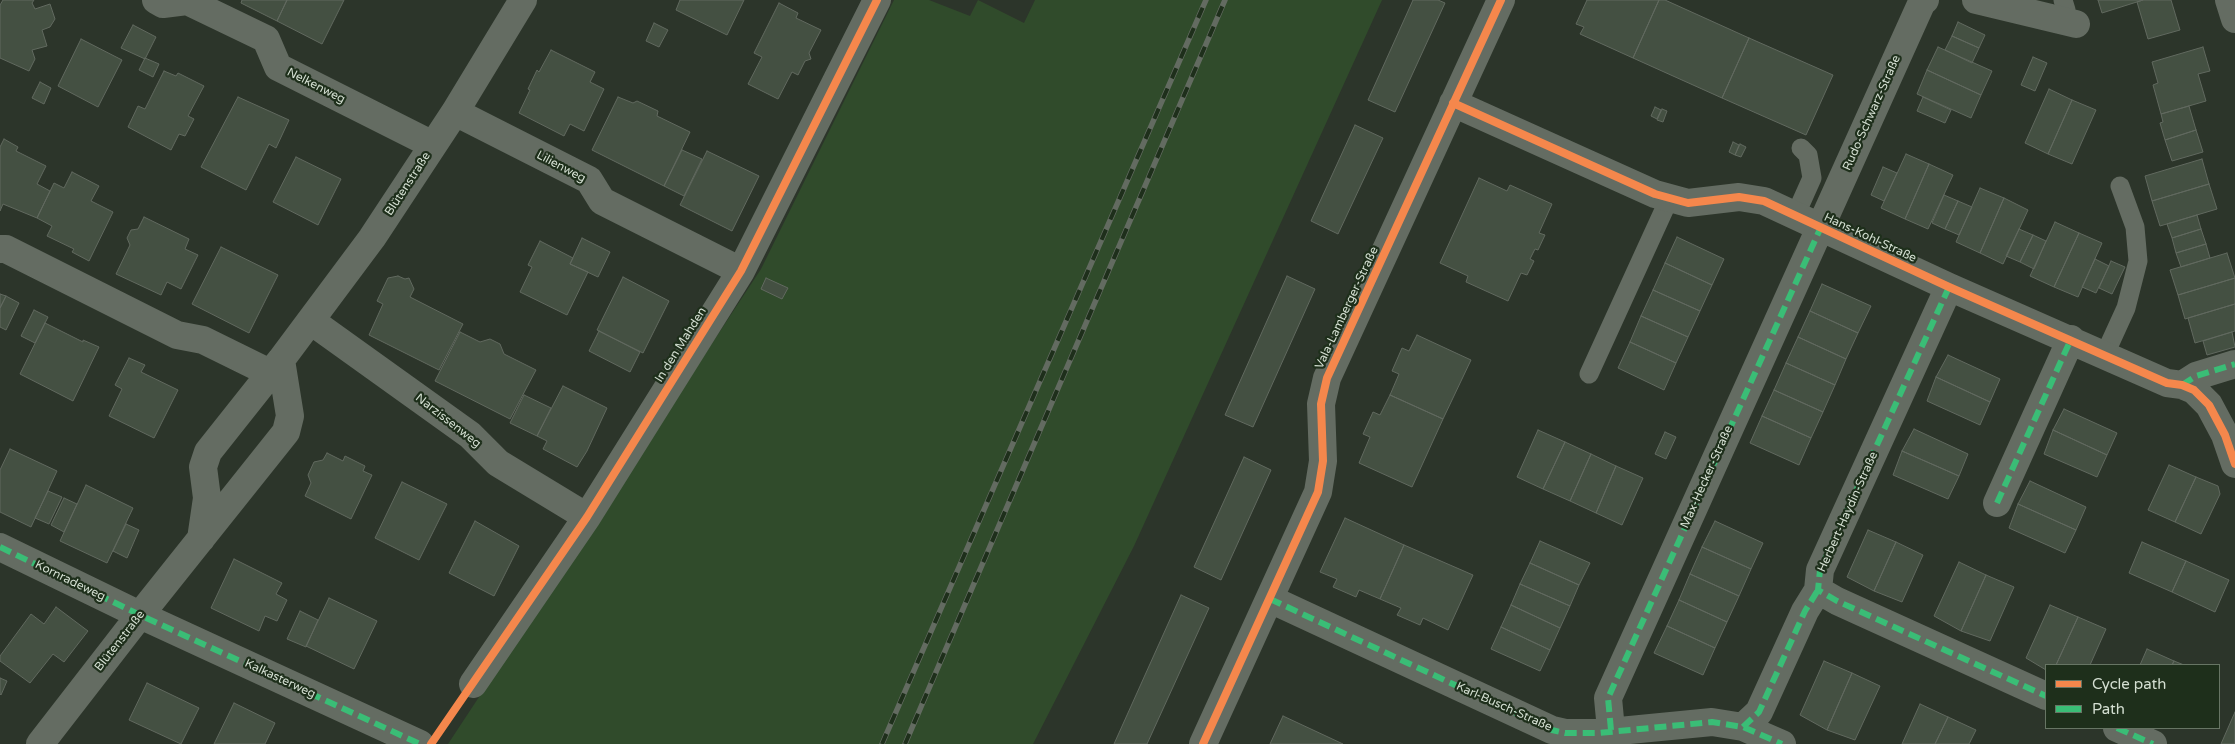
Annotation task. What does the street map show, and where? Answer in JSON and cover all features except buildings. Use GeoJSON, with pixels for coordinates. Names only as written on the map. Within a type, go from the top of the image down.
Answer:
{"type":"FeatureCollection","features":[{"type":"Feature","properties":{"kind":"street","name":"Nelkenweg"},"geometry":{"type":"LineString","coordinates":[[156,0],[163,4],[187,1],[266,39],[278,67],[433,145]]}},
{"type":"Feature","properties":{"kind":"street","name":"Blütenstraße"},"geometry":{"type":"LineString","coordinates":[[201,539],[207,498],[203,467],[208,452],[276,367],[372,238],[455,112],[523,0]]}},
{"type":"Feature","properties":{"kind":"street","name":"In den Mahden"},"geometry":{"type":"LineString","coordinates":[[473,684],[586,517],[740,271],[877,0]]}},
{"type":"Feature","properties":{"kind":"street","name":"Vala-Lamberger-Straße"},"geometry":{"type":"LineString","coordinates":[[1204,744],[1318,492],[1323,461],[1322,404],[1327,378],[1500,0]]}},
{"type":"Feature","properties":{"kind":"street","name":"Rudo-Schwarz-Straße"},"geometry":{"type":"LineString","coordinates":[[1821,227],[1922,2],[1925,0]]}},
{"type":"Feature","properties":{"kind":"street"},"geometry":{"type":"LineString","coordinates":[[1976,0],[2067,15]]}},
{"type":"Feature","properties":{"kind":"street"},"geometry":{"type":"LineString","coordinates":[[2229,0],[2235,19]]}},
{"type":"Feature","properties":{"kind":"street","name":"Hans-Kohl-Straße"},"geometry":{"type":"LineString","coordinates":[[1453,103],[1646,190],[1669,198],[1688,203],[1738,197],[1764,201],[1949,287],[2071,339],[2167,383],[2182,385],[2194,390],[2209,405],[2226,434],[2235,464]]}},
{"type":"Feature","properties":{"kind":"street","name":"Lilienweg"},"geometry":{"type":"LineString","coordinates":[[455,112],[589,180],[602,201],[740,271]]}},
{"type":"Feature","properties":{"kind":"street","name":"Max-Hecker-Straße"},"geometry":{"type":"LineString","coordinates":[[1611,730],[1608,698],[1821,227]]}},
{"type":"Feature","properties":{"kind":"street"},"geometry":{"type":"LineString","coordinates":[[0,249],[6,249],[177,335],[204,340],[276,367]]}},
{"type":"Feature","properties":{"kind":"street","name":"Herbert-Haydin-Straße"},"geometry":{"type":"LineString","coordinates":[[1949,287],[1820,570],[1818,590],[1837,601],[2045,696]]}},
{"type":"Feature","properties":{"kind":"street","name":"Narzissenweg"},"geometry":{"type":"LineString","coordinates":[[311,321],[470,434],[498,463],[586,517]]}},
{"type":"Feature","properties":{"kind":"street"},"geometry":{"type":"LineString","coordinates":[[1997,503],[2071,339]]}},
{"type":"Feature","properties":{"kind":"street"},"geometry":{"type":"LineString","coordinates":[[2182,385],[2196,376],[2235,364]]}},
{"type":"Feature","properties":{"kind":"street","name":"Blütenstraße"},"geometry":{"type":"LineString","coordinates":[[40,744],[286,432],[290,416],[276,367]]}},
{"type":"Feature","properties":{"kind":"street","name":"Kornradeweg"},"geometry":{"type":"LineString","coordinates":[[0,547],[140,615]]}},
{"type":"Feature","properties":{"kind":"street"},"geometry":{"type":"LineString","coordinates":[[1743,727],[1759,712],[1805,611],[1818,590]]}},
{"type":"Feature","properties":{"kind":"street","name":"Karl-Busch-Straße"},"geometry":{"type":"LineString","coordinates":[[1270,599],[1552,730],[1565,733],[1599,733],[1611,730],[1712,722],[1743,727],[1782,744]]}},
{"type":"Feature","properties":{"kind":"street","name":"Kalkasterweg"},"geometry":{"type":"LineString","coordinates":[[140,615],[420,744]]}},
{"type":"Feature","properties":{"kind":"street"},"geometry":{"type":"LineString","coordinates":[[2119,729],[2153,744]]}},
{"type":"Feature","properties":{"kind":"lane"},"geometry":{"type":"LineString","coordinates":[[1795,216],[1812,178],[1812,166],[1808,155],[1801,148]]}},
{"type":"Feature","properties":{"kind":"lane"},"geometry":{"type":"LineString","coordinates":[[2105,354],[2126,308],[2138,261],[2135,227],[2120,186]]}},
{"type":"Feature","properties":{"kind":"lane"},"geometry":{"type":"LineString","coordinates":[[1589,374],[1669,198]]}},
{"type":"Feature","properties":{"kind":"green space"},"geometry":{"type":"Polygon","coordinates":[[[894,0],[929,0],[970,16],[978,0],[1024,23],[1035,0],[1382,0],[1134,546],[1033,744],[448,744],[761,269],[894,0]]]}},
{"type":"Feature","properties":{"kind":"railway"},"geometry":{"type":"LineString","coordinates":[[882,744],[1206,0]]}},
{"type":"Feature","properties":{"kind":"railway"},"geometry":{"type":"LineString","coordinates":[[905,744],[1225,0]]}},
{"type":"Feature","properties":{"kind":"marked path"},"geometry":{"type":"LineString","coordinates":[[1611,730],[1608,698],[1821,227]]}},
{"type":"Feature","properties":{"kind":"marked path"},"geometry":{"type":"LineString","coordinates":[[1949,287],[1820,570],[1818,590],[1837,601],[2045,696]]}},
{"type":"Feature","properties":{"kind":"marked path"},"geometry":{"type":"LineString","coordinates":[[1997,503],[2071,339]]}},
{"type":"Feature","properties":{"kind":"marked path"},"geometry":{"type":"LineString","coordinates":[[2182,385],[2196,376],[2235,364]]}},
{"type":"Feature","properties":{"kind":"marked path"},"geometry":{"type":"LineString","coordinates":[[0,547],[140,615],[420,744]]}},
{"type":"Feature","properties":{"kind":"marked path"},"geometry":{"type":"LineString","coordinates":[[1743,727],[1759,712],[1805,611],[1818,590]]}},
{"type":"Feature","properties":{"kind":"marked path"},"geometry":{"type":"LineString","coordinates":[[1270,599],[1552,730],[1565,733],[1599,733],[1712,722],[1743,727],[1782,744]]}},
{"type":"Feature","properties":{"kind":"marked path"},"geometry":{"type":"LineString","coordinates":[[2119,729],[2153,744]]}},
{"type":"Feature","properties":{"kind":"cycle path"},"geometry":{"type":"LineString","coordinates":[[431,744],[587,517],[741,271],[877,0]]}},
{"type":"Feature","properties":{"kind":"cycle path"},"geometry":{"type":"LineString","coordinates":[[1203,744],[1318,492],[1323,461],[1321,404],[1327,378],[1501,0]]}},
{"type":"Feature","properties":{"kind":"cycle path"},"geometry":{"type":"LineString","coordinates":[[1453,103],[1655,194],[1688,203],[1739,197],[1764,201],[1949,287],[2167,383],[2182,385],[2194,390],[2209,405],[2225,435],[2235,464]]}}]}
